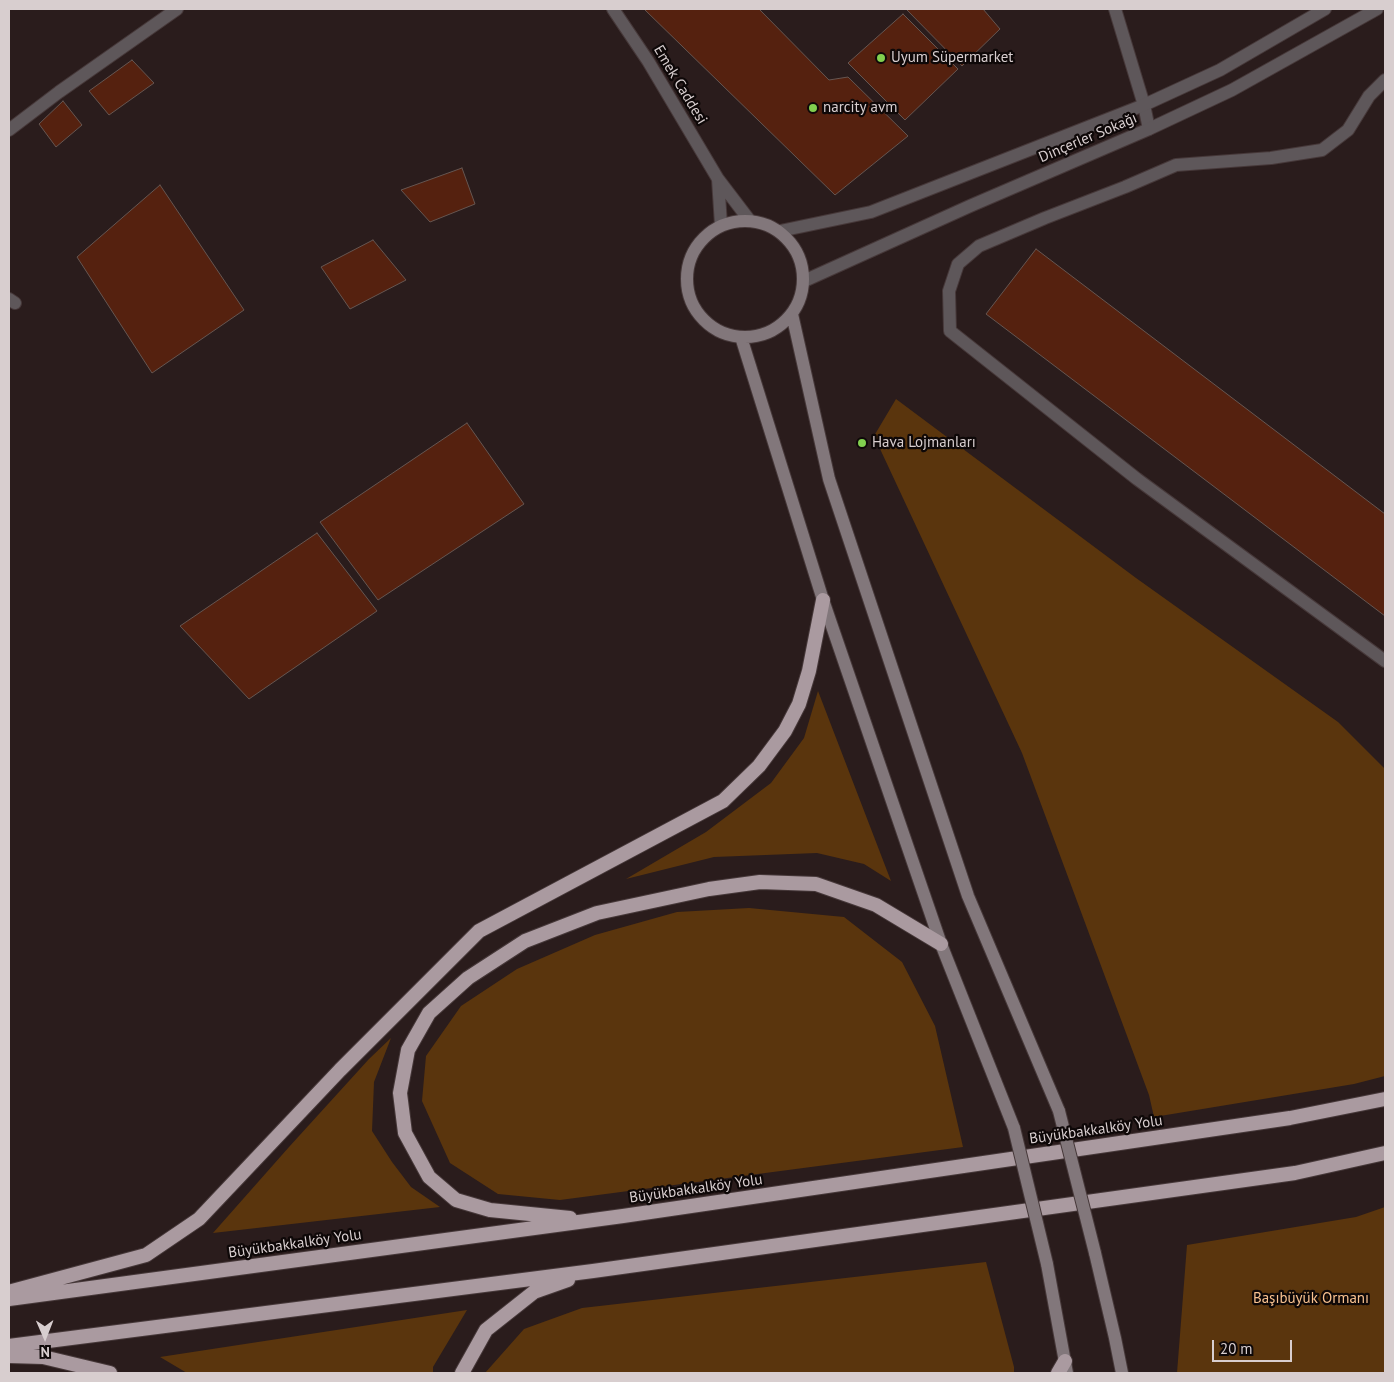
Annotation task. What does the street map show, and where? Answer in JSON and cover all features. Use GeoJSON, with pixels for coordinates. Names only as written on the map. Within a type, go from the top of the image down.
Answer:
{"type":"FeatureCollection","features":[{"type":"Feature","properties":{"kind":"highway"},"geometry":{"type":"LineString","coordinates":[[9,1292],[146,1255],[199,1219],[340,1070],[479,931],[723,801],[759,766],[785,731],[799,704],[809,671],[823,600]]}},
{"type":"Feature","properties":{"kind":"highway"},"geometry":{"type":"LineString","coordinates":[[593,1220],[490,1210],[456,1200],[429,1176],[405,1133],[400,1092],[408,1050],[429,1013],[468,978],[525,941],[597,913],[709,889],[760,882],[816,884],[876,905],[941,944]]}},
{"type":"Feature","properties":{"kind":"highway","name":"Büyükbakkalköy Yolu"},"geometry":{"type":"LineString","coordinates":[[9,1299],[593,1220],[1280,1119],[1385,1098]]}},
{"type":"Feature","properties":{"kind":"highway"},"geometry":{"type":"LineString","coordinates":[[9,1346],[593,1271],[1295,1174],[1385,1153]]}},
{"type":"Feature","properties":{"kind":"highway"},"geometry":{"type":"LineString","coordinates":[[462,1373],[486,1330],[534,1292],[593,1271]]}},
{"type":"Feature","properties":{"kind":"highway"},"geometry":{"type":"LineString","coordinates":[[9,1356],[43,1357],[110,1373]]}},
{"type":"Feature","properties":{"kind":"highway"},"geometry":{"type":"LineString","coordinates":[[1058,1373],[1066,1367]]}},
{"type":"Feature","properties":{"kind":"main road"},"geometry":{"type":"LineString","coordinates":[[741,220],[750,220],[780,231],[794,245],[803,262],[804,281],[800,298],[792,314],[778,327],[760,335],[741,337],[722,332],[706,322],[694,307],[687,289],[687,269],[693,250],[705,235],[721,225],[741,220]]}},
{"type":"Feature","properties":{"kind":"main road"},"geometry":{"type":"LineString","coordinates":[[792,314],[829,479],[968,896],[1059,1111],[1095,1254],[1122,1373]]}},
{"type":"Feature","properties":{"kind":"main road"},"geometry":{"type":"LineString","coordinates":[[741,337],[823,600],[941,944],[1014,1128],[1047,1264],[1066,1367]]}},
{"type":"Feature","properties":{"kind":"street"},"geometry":{"type":"LineString","coordinates":[[9,130],[59,92],[177,9]]}},
{"type":"Feature","properties":{"kind":"street","name":"Emek Caddesi"},"geometry":{"type":"LineString","coordinates":[[613,9],[648,61],[718,179],[750,220]]}},
{"type":"Feature","properties":{"kind":"street"},"geometry":{"type":"LineString","coordinates":[[1115,9],[1144,105],[1149,130]]}},
{"type":"Feature","properties":{"kind":"street","name":"Dinçerler Sokağı"},"geometry":{"type":"LineString","coordinates":[[780,231],[870,212],[1144,105],[1220,70],[1325,9]]}},
{"type":"Feature","properties":{"kind":"street","name":"Dinçerler Sokağı"},"geometry":{"type":"LineString","coordinates":[[804,281],[970,206],[1149,130],[1232,90],[1377,9]]}},
{"type":"Feature","properties":{"kind":"street"},"geometry":{"type":"LineString","coordinates":[[1385,80],[1369,96],[1348,130],[1322,150],[1271,158],[1176,166],[979,246],[958,264],[950,291],[950,331],[1137,479],[1385,661]]}},
{"type":"Feature","properties":{"kind":"street"},"geometry":{"type":"LineString","coordinates":[[718,179],[721,225]]}},
{"type":"Feature","properties":{"kind":"green space"},"geometry":{"type":"Polygon","coordinates":[[[896,399],[1136,578],[1338,722],[1385,769],[1385,1076],[1354,1084],[1154,1117],[1149,1095],[1022,753],[874,436],[896,399]]]}},
{"type":"Feature","properties":{"kind":"green space"},"geometry":{"type":"Polygon","coordinates":[[[818,691],[891,881],[864,864],[817,853],[714,857],[626,879],[706,832],[771,783],[804,738],[818,691]]]}},
{"type":"Feature","properties":{"kind":"green space"},"geometry":{"type":"Polygon","coordinates":[[[749,908],[844,917],[902,962],[935,1026],[963,1147],[560,1200],[498,1194],[450,1163],[422,1101],[426,1056],[461,1006],[517,969],[595,935],[677,912],[749,908]]]}},
{"type":"Feature","properties":{"kind":"green space"},"geometry":{"type":"Polygon","coordinates":[[[391,1038],[374,1082],[372,1131],[411,1187],[440,1207],[213,1233],[369,1059],[391,1038]]]}},
{"type":"Feature","properties":{"kind":"green space","name":"Başıbüyük Ormanı"},"geometry":{"type":"Polygon","coordinates":[[[1385,1207],[1385,1373],[1177,1373],[1187,1245],[1356,1217],[1385,1207]]]}},
{"type":"Feature","properties":{"kind":"green space"},"geometry":{"type":"Polygon","coordinates":[[[986,1262],[1014,1373],[485,1373],[524,1329],[582,1308],[986,1262]]]}},
{"type":"Feature","properties":{"kind":"green space"},"geometry":{"type":"Polygon","coordinates":[[[467,1310],[433,1367],[433,1373],[187,1373],[160,1357],[467,1310]]]}},
{"type":"Feature","properties":{"kind":"building","name":"narcity avm"},"geometry":{"type":"Polygon","coordinates":[[[644,9],[759,9],[829,80],[848,77],[908,136],[835,195],[644,9]]]}},
{"type":"Feature","properties":{"kind":"building"},"geometry":{"type":"Polygon","coordinates":[[[906,9],[983,9],[1000,29],[962,66],[906,9]]]}},
{"type":"Feature","properties":{"kind":"building"},"geometry":{"type":"Polygon","coordinates":[[[903,14],[958,69],[905,120],[848,63],[903,14]]]}},
{"type":"Feature","properties":{"kind":"building"},"geometry":{"type":"Polygon","coordinates":[[[132,60],[154,83],[109,115],[89,91],[132,60]]]}},
{"type":"Feature","properties":{"kind":"building"},"geometry":{"type":"Polygon","coordinates":[[[63,101],[82,125],[56,147],[39,124],[63,101]]]}},
{"type":"Feature","properties":{"kind":"building"},"geometry":{"type":"Polygon","coordinates":[[[462,168],[475,204],[430,222],[401,190],[462,168]]]}},
{"type":"Feature","properties":{"kind":"building"},"geometry":{"type":"Polygon","coordinates":[[[160,185],[244,310],[152,373],[77,257],[160,185]]]}},
{"type":"Feature","properties":{"kind":"building"},"geometry":{"type":"Polygon","coordinates":[[[373,240],[406,280],[350,309],[321,267],[373,240]]]}},
{"type":"Feature","properties":{"kind":"building"},"geometry":{"type":"Polygon","coordinates":[[[1036,249],[1385,514],[1385,616],[986,314],[1036,249]]]}},
{"type":"Feature","properties":{"kind":"building"},"geometry":{"type":"Polygon","coordinates":[[[467,423],[524,504],[378,600],[320,522],[467,423]]]}},
{"type":"Feature","properties":{"kind":"building"},"geometry":{"type":"Polygon","coordinates":[[[317,533],[377,611],[249,699],[180,626],[317,533]]]}},
{"type":"Feature","properties":{"kind":"place","name":"Uyum Süpermarket"},"geometry":{"type":"Point","coordinates":[881,58]}},
{"type":"Feature","properties":{"kind":"place","name":"narcity avm"},"geometry":{"type":"Point","coordinates":[813,108]}},
{"type":"Feature","properties":{"kind":"place","name":"Hava Lojmanları"},"geometry":{"type":"Point","coordinates":[862,443]}}]}
